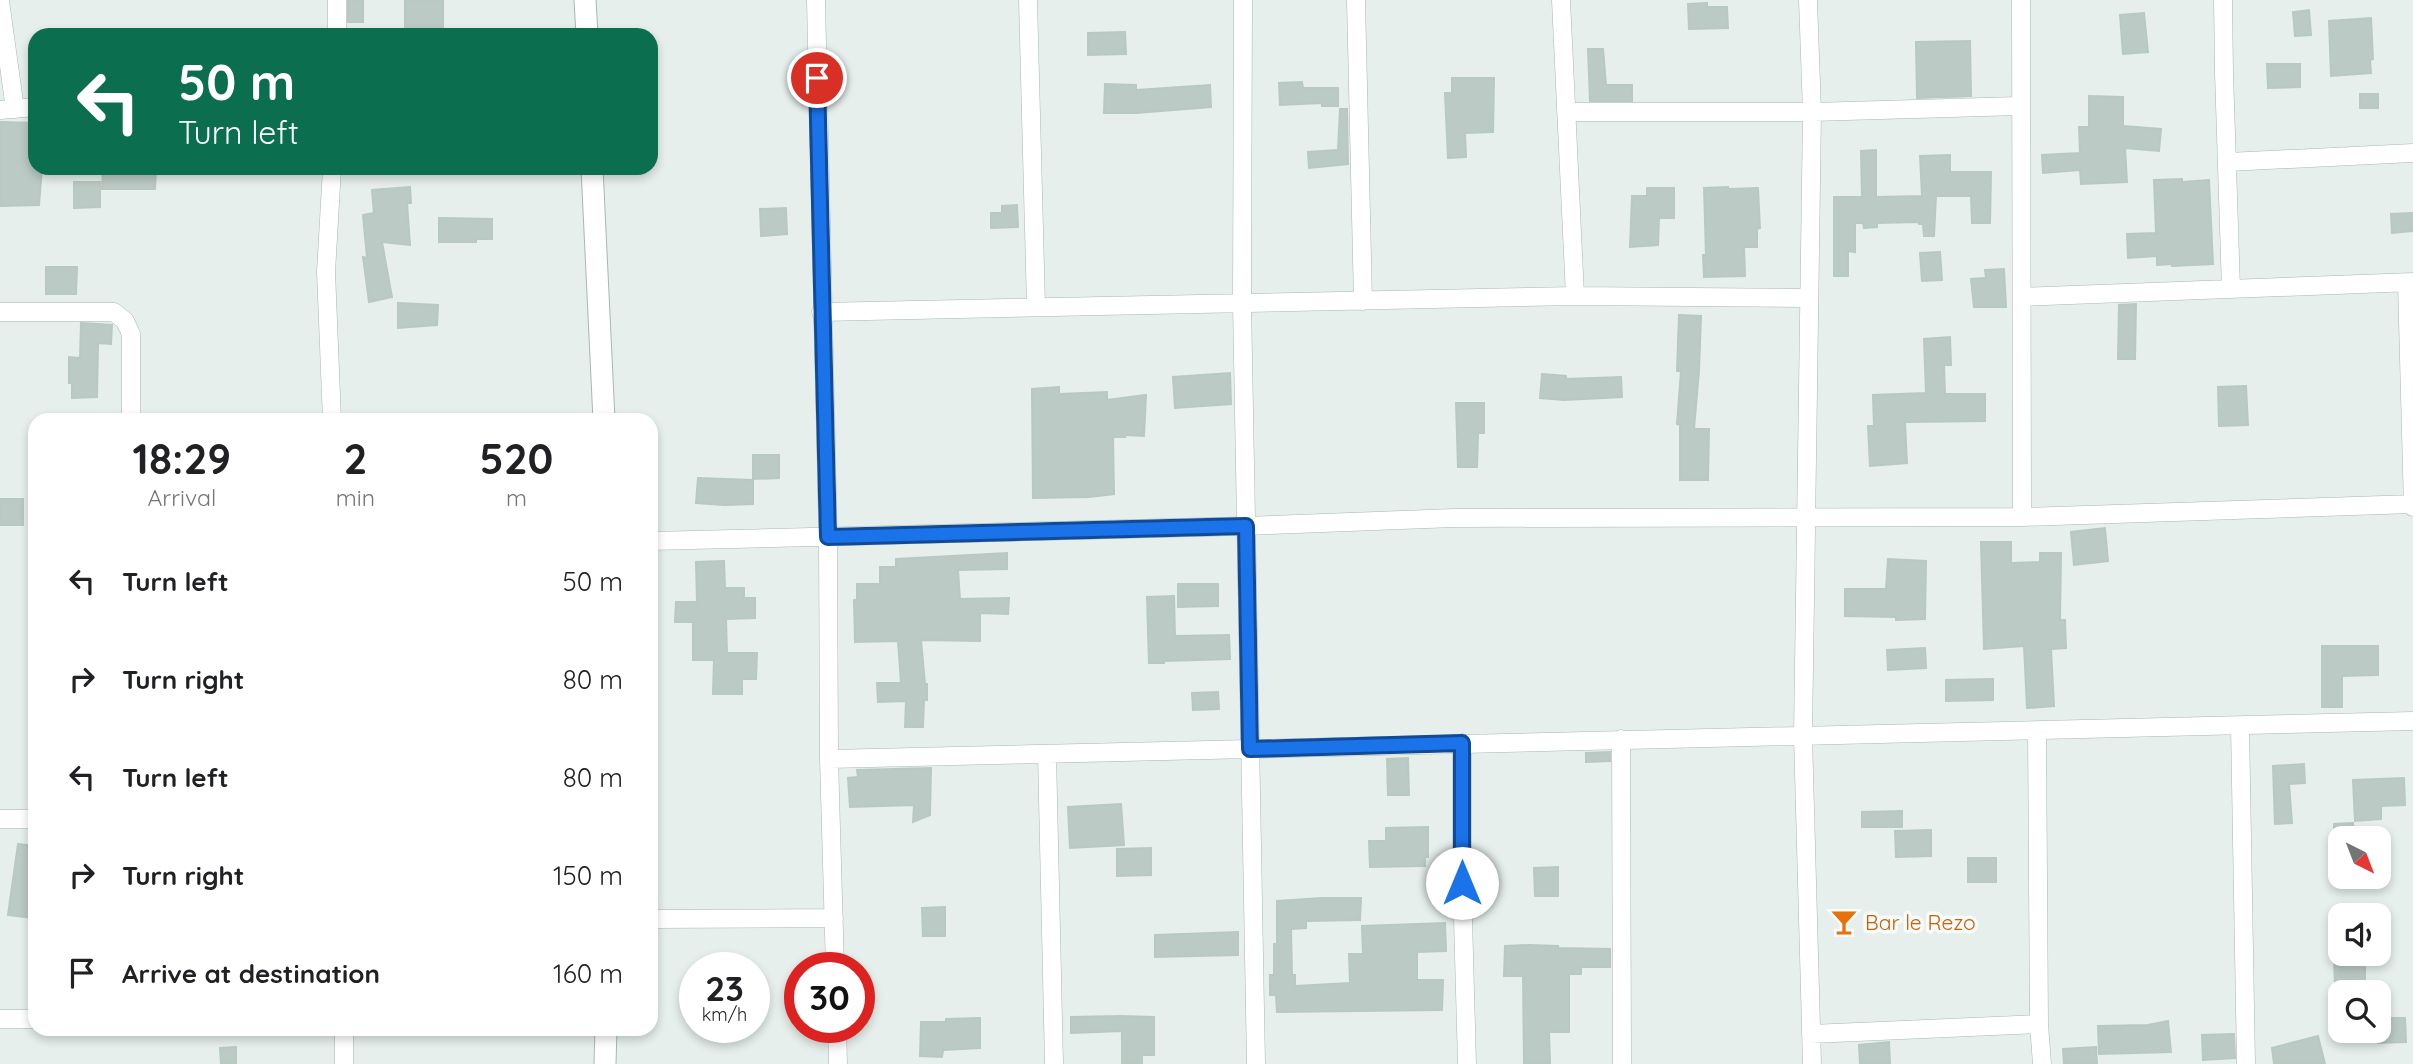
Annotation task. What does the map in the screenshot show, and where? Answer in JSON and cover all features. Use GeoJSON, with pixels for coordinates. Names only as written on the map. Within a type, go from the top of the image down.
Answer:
{"type":"FeatureCollection","features":[{"type":"Feature","properties":{"kind":"street"},"geometry":{"type":"LineString","coordinates":[[337,0],[337,28]]}},
{"type":"Feature","properties":{"kind":"street"},"geometry":{"type":"LineString","coordinates":[[585,0],[587,28]]}},
{"type":"Feature","properties":{"kind":"street"},"geometry":{"type":"LineString","coordinates":[[816,0],[835,952]]}},
{"type":"Feature","properties":{"kind":"street"},"geometry":{"type":"LineString","coordinates":[[1028,0],[1036,307]]}},
{"type":"Feature","properties":{"kind":"street"},"geometry":{"type":"LineString","coordinates":[[1243,0],[1242,303],[1256,1064]]}},
{"type":"Feature","properties":{"kind":"street"},"geometry":{"type":"LineString","coordinates":[[1356,0],[1363,301]]}},
{"type":"Feature","properties":{"kind":"street"},"geometry":{"type":"LineString","coordinates":[[1561,0],[1575,296]]}},
{"type":"Feature","properties":{"kind":"street"},"geometry":{"type":"LineString","coordinates":[[1808,0],[1812,112],[1803,737],[1812,1064]]}},
{"type":"Feature","properties":{"kind":"street"},"geometry":{"type":"LineString","coordinates":[[2021,0],[2022,517]]}},
{"type":"Feature","properties":{"kind":"street"},"geometry":{"type":"LineString","coordinates":[[2223,0],[2231,289]]}},
{"type":"Feature","properties":{"kind":"street"},"geometry":{"type":"LineString","coordinates":[[0,1],[7,110],[28,108]]}},
{"type":"Feature","properties":{"kind":"street"},"geometry":{"type":"LineString","coordinates":[[1566,112],[1812,112],[2020,106]]}},
{"type":"Feature","properties":{"kind":"street"},"geometry":{"type":"LineString","coordinates":[[2228,162],[2413,153]]}},
{"type":"Feature","properties":{"kind":"street"},"geometry":{"type":"LineString","coordinates":[[332,175],[326,272],[332,413]]}},
{"type":"Feature","properties":{"kind":"street"},"geometry":{"type":"LineString","coordinates":[[592,175],[604,413]]}},
{"type":"Feature","properties":{"kind":"street"},"geometry":{"type":"LineString","coordinates":[[658,541],[1454,518],[2022,517],[2413,505],[2410,283],[2022,297]]}},
{"type":"Feature","properties":{"kind":"street"},"geometry":{"type":"LineString","coordinates":[[821,312],[1575,296],[1808,298]]}},
{"type":"Feature","properties":{"kind":"street"},"geometry":{"type":"LineString","coordinates":[[0,312],[60,310],[114,312],[120,315],[131,334],[131,413]]}},
{"type":"Feature","properties":{"kind":"street"},"geometry":{"type":"LineString","coordinates":[[829,759],[2413,721]]}},
{"type":"Feature","properties":{"kind":"street"},"geometry":{"type":"LineString","coordinates":[[2240,726],[2246,1064]]}},
{"type":"Feature","properties":{"kind":"street"},"geometry":{"type":"LineString","coordinates":[[2037,732],[2039,1024],[2042,1064]]}},
{"type":"Feature","properties":{"kind":"street"},"geometry":{"type":"LineString","coordinates":[[1621,739],[1622,1064]]}},
{"type":"Feature","properties":{"kind":"street"},"geometry":{"type":"LineString","coordinates":[[1462,743],[1462,883],[1467,1064]]}},
{"type":"Feature","properties":{"kind":"street"},"geometry":{"type":"LineString","coordinates":[[1047,754],[1054,1064]]}},
{"type":"Feature","properties":{"kind":"street"},"geometry":{"type":"LineString","coordinates":[[0,819],[28,819]]}},
{"type":"Feature","properties":{"kind":"street"},"geometry":{"type":"LineString","coordinates":[[658,919],[834,918]]}},
{"type":"Feature","properties":{"kind":"street"},"geometry":{"type":"LineString","coordinates":[[0,1019],[28,1018]]}},
{"type":"Feature","properties":{"kind":"street"},"geometry":{"type":"LineString","coordinates":[[1811,1034],[2039,1024]]}},
{"type":"Feature","properties":{"kind":"street"},"geometry":{"type":"LineString","coordinates":[[344,1036],[344,1064]]}},
{"type":"Feature","properties":{"kind":"street"},"geometry":{"type":"LineString","coordinates":[[605,1064],[606,1036]]}},
{"type":"Feature","properties":{"kind":"street"},"geometry":{"type":"LineString","coordinates":[[837,1043],[838,1064]]}},
{"type":"Feature","properties":{"kind":"building"},"geometry":{"type":"Polygon","coordinates":[[[348,0],[363,0],[363,22],[348,22],[348,0]]]}},
{"type":"Feature","properties":{"kind":"building"},"geometry":{"type":"Polygon","coordinates":[[[405,0],[443,0],[443,28],[405,28],[405,0]]]}},
{"type":"Feature","properties":{"kind":"building"},"geometry":{"type":"Polygon","coordinates":[[[1707,3],[1707,7],[1727,7],[1728,28],[1689,29],[1688,4],[1707,3]]]}},
{"type":"Feature","properties":{"kind":"building"},"geometry":{"type":"Polygon","coordinates":[[[2309,10],[2311,35],[2295,36],[2293,12],[2309,10]]]}},
{"type":"Feature","properties":{"kind":"building"},"geometry":{"type":"Polygon","coordinates":[[[2144,13],[2148,52],[2123,54],[2120,15],[2144,13]]]}},
{"type":"Feature","properties":{"kind":"building"},"geometry":{"type":"Polygon","coordinates":[[[2371,18],[2371,73],[2331,76],[2329,21],[2371,18]]]}},
{"type":"Feature","properties":{"kind":"building"},"geometry":{"type":"Polygon","coordinates":[[[1125,32],[1126,54],[1088,55],[1088,33],[1125,32]]]}},
{"type":"Feature","properties":{"kind":"building"},"geometry":{"type":"Polygon","coordinates":[[[1970,41],[1971,96],[1917,98],[1916,42],[1970,41]]]}},
{"type":"Feature","properties":{"kind":"building"},"geometry":{"type":"Polygon","coordinates":[[[1588,49],[1603,49],[1606,85],[1632,85],[1632,101],[1590,101],[1588,49]]]}},
{"type":"Feature","properties":{"kind":"building"},"geometry":{"type":"Polygon","coordinates":[[[2267,64],[2300,64],[2300,87],[2268,88],[2267,64]]]}},
{"type":"Feature","properties":{"kind":"building"},"geometry":{"type":"Polygon","coordinates":[[[1452,78],[1494,78],[1493,132],[1465,133],[1466,157],[1448,158],[1445,93],[1452,93],[1452,78]]]}},
{"type":"Feature","properties":{"kind":"building"},"geometry":{"type":"Polygon","coordinates":[[[1302,82],[1303,88],[1338,88],[1338,106],[1322,106],[1322,103],[1280,105],[1279,83],[1302,82]]]}},
{"type":"Feature","properties":{"kind":"building"},"geometry":{"type":"Polygon","coordinates":[[[1105,84],[1136,85],[1136,90],[1210,85],[1211,107],[1104,113],[1105,84]]]}},
{"type":"Feature","properties":{"kind":"building"},"geometry":{"type":"Polygon","coordinates":[[[2360,94],[2378,94],[2378,108],[2360,108],[2360,94]]]}},
{"type":"Feature","properties":{"kind":"building"},"geometry":{"type":"Polygon","coordinates":[[[2089,96],[2123,97],[2123,126],[2161,129],[2159,151],[2125,148],[2127,182],[2081,184],[2080,170],[2043,173],[2042,155],[2080,153],[2079,127],[2089,127],[2089,96]]]}},
{"type":"Feature","properties":{"kind":"building"},"geometry":{"type":"Polygon","coordinates":[[[1340,109],[1347,109],[1348,164],[1309,168],[1308,152],[1338,150],[1340,109]]]}},
{"type":"Feature","properties":{"kind":"building"},"geometry":{"type":"Polygon","coordinates":[[[0,122],[28,123],[28,175],[41,175],[39,205],[0,206],[0,122]]]}},
{"type":"Feature","properties":{"kind":"building"},"geometry":{"type":"Polygon","coordinates":[[[1876,150],[1876,197],[1922,196],[1920,156],[1950,155],[1950,172],[1991,172],[1990,223],[1972,223],[1971,196],[1936,196],[1934,236],[1924,236],[1923,224],[1919,222],[1877,223],[1877,227],[1864,228],[1863,223],[1855,223],[1855,252],[1848,251],[1848,276],[1834,276],[1834,197],[1862,197],[1861,151],[1876,150]]]}},
{"type":"Feature","properties":{"kind":"building"},"geometry":{"type":"Polygon","coordinates":[[[103,175],[156,175],[155,189],[102,189],[103,175]]]}},
{"type":"Feature","properties":{"kind":"building"},"geometry":{"type":"Polygon","coordinates":[[[2182,179],[2182,182],[2209,180],[2213,264],[2157,265],[2157,256],[2128,258],[2127,234],[2156,233],[2154,180],[2182,179]]]}},
{"type":"Feature","properties":{"kind":"building"},"geometry":{"type":"Polygon","coordinates":[[[74,182],[100,182],[100,207],[74,208],[74,182]]]}},
{"type":"Feature","properties":{"kind":"building"},"geometry":{"type":"Polygon","coordinates":[[[410,187],[411,203],[407,203],[410,245],[382,242],[392,297],[369,302],[363,257],[367,258],[363,215],[374,213],[372,190],[410,187]]]}},
{"type":"Feature","properties":{"kind":"building"},"geometry":{"type":"Polygon","coordinates":[[[1647,188],[1674,188],[1674,218],[1659,218],[1658,245],[1630,247],[1632,196],[1647,196],[1647,188]]]}},
{"type":"Feature","properties":{"kind":"building"},"geometry":{"type":"Polygon","coordinates":[[[1704,188],[1758,188],[1760,228],[1757,229],[1757,247],[1744,247],[1745,276],[1704,277],[1704,188]]]}},
{"type":"Feature","properties":{"kind":"building"},"geometry":{"type":"Polygon","coordinates":[[[1017,205],[1018,227],[991,228],[991,213],[1002,213],[1002,206],[1017,205]]]}},
{"type":"Feature","properties":{"kind":"building"},"geometry":{"type":"Polygon","coordinates":[[[786,208],[787,234],[761,236],[760,209],[786,208]]]}},
{"type":"Feature","properties":{"kind":"building"},"geometry":{"type":"Polygon","coordinates":[[[2413,213],[2413,231],[2392,233],[2391,214],[2413,213]]]}},
{"type":"Feature","properties":{"kind":"building"},"geometry":{"type":"Polygon","coordinates":[[[439,218],[492,219],[492,239],[439,242],[439,218]]]}},
{"type":"Feature","properties":{"kind":"building"},"geometry":{"type":"Polygon","coordinates":[[[1940,252],[1942,280],[1922,281],[1920,253],[1940,252]]]}},
{"type":"Feature","properties":{"kind":"building"},"geometry":{"type":"Polygon","coordinates":[[[46,267],[77,267],[76,294],[46,294],[46,267]]]}},
{"type":"Feature","properties":{"kind":"building"},"geometry":{"type":"Polygon","coordinates":[[[2004,269],[2006,307],[1974,307],[1971,279],[1986,278],[1985,270],[2004,269]]]}},
{"type":"Feature","properties":{"kind":"building"},"geometry":{"type":"Polygon","coordinates":[[[398,303],[438,305],[437,325],[398,328],[398,303]]]}},
{"type":"Feature","properties":{"kind":"building"},"geometry":{"type":"Polygon","coordinates":[[[2136,304],[2135,359],[2118,359],[2119,305],[2136,304]]]}},
{"type":"Feature","properties":{"kind":"building"},"geometry":{"type":"Polygon","coordinates":[[[1679,315],[1701,316],[1694,429],[1709,429],[1708,480],[1680,480],[1680,425],[1677,424],[1681,371],[1677,371],[1679,315]]]}},
{"type":"Feature","properties":{"kind":"building"},"geometry":{"type":"Polygon","coordinates":[[[81,323],[112,325],[111,344],[98,343],[97,397],[72,398],[69,357],[80,358],[81,323]]]}},
{"type":"Feature","properties":{"kind":"building"},"geometry":{"type":"Polygon","coordinates":[[[1950,337],[1951,365],[1944,365],[1945,394],[1985,394],[1985,421],[1905,422],[1907,463],[1870,466],[1868,426],[1874,426],[1873,395],[1926,393],[1924,339],[1950,337]]]}},
{"type":"Feature","properties":{"kind":"building"},"geometry":{"type":"Polygon","coordinates":[[[1230,373],[1231,404],[1175,408],[1173,377],[1230,373]]]}},
{"type":"Feature","properties":{"kind":"building"},"geometry":{"type":"Polygon","coordinates":[[[1542,374],[1566,376],[1566,379],[1621,377],[1622,397],[1564,400],[1540,398],[1542,374]]]}},
{"type":"Feature","properties":{"kind":"building"},"geometry":{"type":"Polygon","coordinates":[[[2246,386],[2248,425],[2219,426],[2218,387],[2246,386]]]}},
{"type":"Feature","properties":{"kind":"building"},"geometry":{"type":"Polygon","coordinates":[[[1059,387],[1059,394],[1107,392],[1107,400],[1146,395],[1144,436],[1113,437],[1114,494],[1033,498],[1032,389],[1059,387]]]}},
{"type":"Feature","properties":{"kind":"building"},"geometry":{"type":"Polygon","coordinates":[[[1456,403],[1484,403],[1484,433],[1478,433],[1477,467],[1458,467],[1456,403]]]}},
{"type":"Feature","properties":{"kind":"building"},"geometry":{"type":"Polygon","coordinates":[[[753,455],[779,455],[779,478],[753,479],[753,455]]]}},
{"type":"Feature","properties":{"kind":"building"},"geometry":{"type":"Polygon","coordinates":[[[698,478],[753,480],[753,504],[696,503],[698,478]]]}},
{"type":"Feature","properties":{"kind":"building"},"geometry":{"type":"Polygon","coordinates":[[[0,499],[23,499],[23,525],[0,525],[0,499]]]}},
{"type":"Feature","properties":{"kind":"building"},"geometry":{"type":"Polygon","coordinates":[[[2105,528],[2108,561],[2074,565],[2071,532],[2105,528]]]}},
{"type":"Feature","properties":{"kind":"building"},"geometry":{"type":"Polygon","coordinates":[[[1981,542],[2011,542],[2011,563],[2040,562],[2040,553],[2061,553],[2060,620],[2065,620],[2066,648],[2051,649],[2054,706],[2027,708],[2024,646],[1984,649],[1981,542]]]}},
{"type":"Feature","properties":{"kind":"building"},"geometry":{"type":"Polygon","coordinates":[[[1007,553],[1007,569],[958,570],[960,599],[1009,598],[1008,614],[980,613],[980,641],[921,640],[927,684],[923,727],[905,727],[906,701],[878,702],[877,683],[901,683],[898,641],[855,642],[854,600],[857,600],[857,584],[880,584],[880,567],[896,567],[896,559],[1007,553]]]}},
{"type":"Feature","properties":{"kind":"building"},"geometry":{"type":"Polygon","coordinates":[[[1888,559],[1926,561],[1925,619],[1845,616],[1845,589],[1886,589],[1888,559]]]}},
{"type":"Feature","properties":{"kind":"building"},"geometry":{"type":"Polygon","coordinates":[[[724,561],[725,588],[744,588],[744,598],[755,598],[755,618],[726,619],[727,653],[757,653],[756,679],[742,679],[742,694],[713,694],[714,660],[693,660],[693,622],[675,622],[676,602],[697,602],[696,562],[724,561]]]}},
{"type":"Feature","properties":{"kind":"building"},"geometry":{"type":"Polygon","coordinates":[[[1178,584],[1218,584],[1218,606],[1178,607],[1178,584]]]}},
{"type":"Feature","properties":{"kind":"building"},"geometry":{"type":"Polygon","coordinates":[[[1174,596],[1175,636],[1229,635],[1230,659],[1149,663],[1147,597],[1174,596]]]}},
{"type":"Feature","properties":{"kind":"building"},"geometry":{"type":"Polygon","coordinates":[[[2322,646],[2378,646],[2378,675],[2342,676],[2342,707],[2322,707],[2322,646]]]}},
{"type":"Feature","properties":{"kind":"building"},"geometry":{"type":"Polygon","coordinates":[[[1925,648],[1926,668],[1888,670],[1887,650],[1925,648]]]}},
{"type":"Feature","properties":{"kind":"building"},"geometry":{"type":"Polygon","coordinates":[[[1993,679],[1993,700],[1946,701],[1946,680],[1993,679]]]}},
{"type":"Feature","properties":{"kind":"building"},"geometry":{"type":"Polygon","coordinates":[[[1218,692],[1219,709],[1193,710],[1192,693],[1218,692]]]}},
{"type":"Feature","properties":{"kind":"building"},"geometry":{"type":"Polygon","coordinates":[[[1610,752],[1610,761],[1586,762],[1586,753],[1610,752]]]}},
{"type":"Feature","properties":{"kind":"building"},"geometry":{"type":"Polygon","coordinates":[[[1408,758],[1409,795],[1388,795],[1387,759],[1408,758]]]}},
{"type":"Feature","properties":{"kind":"building"},"geometry":{"type":"Polygon","coordinates":[[[2304,764],[2305,783],[2289,784],[2292,823],[2275,824],[2273,766],[2304,764]]]}},
{"type":"Feature","properties":{"kind":"building"},"geometry":{"type":"Polygon","coordinates":[[[931,768],[930,815],[913,822],[914,805],[850,807],[848,778],[858,777],[857,770],[931,768]]]}},
{"type":"Feature","properties":{"kind":"building"},"geometry":{"type":"Polygon","coordinates":[[[2404,778],[2405,805],[2381,806],[2381,819],[2355,821],[2353,780],[2404,778]]]}},
{"type":"Feature","properties":{"kind":"building"},"geometry":{"type":"Polygon","coordinates":[[[1121,804],[1124,845],[1070,848],[1068,807],[1121,804]]]}},
{"type":"Feature","properties":{"kind":"building"},"geometry":{"type":"Polygon","coordinates":[[[1902,811],[1902,827],[1862,827],[1862,812],[1902,811]]]}},
{"type":"Feature","properties":{"kind":"building"},"geometry":{"type":"Polygon","coordinates":[[[2353,823],[2353,826],[2334,826],[2353,823]]]}},
{"type":"Feature","properties":{"kind":"building"},"geometry":{"type":"Polygon","coordinates":[[[1428,827],[1428,857],[1425,857],[1425,866],[1370,867],[1369,841],[1386,841],[1386,828],[1428,827]]]}},
{"type":"Feature","properties":{"kind":"building"},"geometry":{"type":"Polygon","coordinates":[[[1931,830],[1931,856],[1896,857],[1895,831],[1931,830]]]}},
{"type":"Feature","properties":{"kind":"building"},"geometry":{"type":"Polygon","coordinates":[[[18,844],[28,845],[28,918],[8,915],[18,844]]]}},
{"type":"Feature","properties":{"kind":"building"},"geometry":{"type":"Polygon","coordinates":[[[1151,848],[1151,875],[1117,876],[1117,849],[1151,848]]]}},
{"type":"Feature","properties":{"kind":"building"},"geometry":{"type":"Polygon","coordinates":[[[1968,858],[1996,858],[1996,882],[1968,882],[1968,858]]]}},
{"type":"Feature","properties":{"kind":"building"},"geometry":{"type":"Polygon","coordinates":[[[1558,867],[1558,896],[1535,896],[1534,868],[1558,867]]]}},
{"type":"Feature","properties":{"kind":"building"},"geometry":{"type":"Polygon","coordinates":[[[1361,898],[1360,920],[1306,921],[1306,928],[1291,929],[1292,975],[1295,975],[1295,986],[1350,983],[1349,954],[1363,954],[1362,926],[1445,923],[1446,951],[1417,952],[1417,980],[1443,980],[1442,1010],[1277,1012],[1276,995],[1270,995],[1270,975],[1274,975],[1274,944],[1277,944],[1277,901],[1361,898]]]}},
{"type":"Feature","properties":{"kind":"building"},"geometry":{"type":"Polygon","coordinates":[[[945,907],[945,936],[923,936],[922,908],[945,907]]]}},
{"type":"Feature","properties":{"kind":"building"},"geometry":{"type":"Polygon","coordinates":[[[1238,932],[1238,955],[1155,957],[1155,935],[1238,932]]]}},
{"type":"Feature","properties":{"kind":"building"},"geometry":{"type":"Polygon","coordinates":[[[1505,946],[1610,949],[1610,967],[1581,967],[1581,974],[1569,974],[1569,1032],[1549,1032],[1550,1064],[1524,1064],[1523,976],[1504,976],[1505,946]]]}},
{"type":"Feature","properties":{"kind":"building"},"geometry":{"type":"Polygon","coordinates":[[[2334,966],[2365,966],[2365,980],[2335,980],[2334,966]]]}},
{"type":"Feature","properties":{"kind":"building"},"geometry":{"type":"Polygon","coordinates":[[[1071,1017],[1154,1017],[1154,1055],[1142,1055],[1142,1064],[1122,1064],[1122,1031],[1071,1033],[1071,1017]]]}},
{"type":"Feature","properties":{"kind":"building"},"geometry":{"type":"Polygon","coordinates":[[[980,1018],[980,1048],[943,1050],[942,1057],[920,1056],[921,1022],[980,1018]]]}},
{"type":"Feature","properties":{"kind":"building"},"geometry":{"type":"Polygon","coordinates":[[[2391,1018],[2405,1018],[2406,1042],[2391,1043],[2391,1018]]]}},
{"type":"Feature","properties":{"kind":"building"},"geometry":{"type":"Polygon","coordinates":[[[2168,1021],[2171,1052],[2099,1054],[2098,1026],[2148,1025],[2168,1021]]]}},
{"type":"Feature","properties":{"kind":"building"},"geometry":{"type":"Polygon","coordinates":[[[2234,1034],[2235,1058],[2203,1060],[2202,1035],[2234,1034]]]}},
{"type":"Feature","properties":{"kind":"building"},"geometry":{"type":"Polygon","coordinates":[[[2318,1036],[2325,1064],[2274,1064],[2272,1048],[2318,1036]]]}},
{"type":"Feature","properties":{"kind":"building"},"geometry":{"type":"Polygon","coordinates":[[[1889,1042],[1890,1064],[1860,1064],[1859,1045],[1889,1042]]]}},
{"type":"Feature","properties":{"kind":"building"},"geometry":{"type":"Polygon","coordinates":[[[236,1047],[236,1064],[221,1064],[220,1048],[236,1047]]]}},
{"type":"Feature","properties":{"kind":"building"},"geometry":{"type":"Polygon","coordinates":[[[2096,1047],[2097,1064],[2064,1064],[2063,1049],[2096,1047]]]}},
{"type":"Feature","properties":{"kind":"place","name":"Bar le Rezo"},"geometry":{"type":"Point","coordinates":[1844,922]}},
{"type":"Feature","properties":{"kind":"route"},"geometry":{"type":"LineString","coordinates":[[817,78],[828,537],[1246,526],[1250,749],[1462,743],[1462,883]]}}]}
